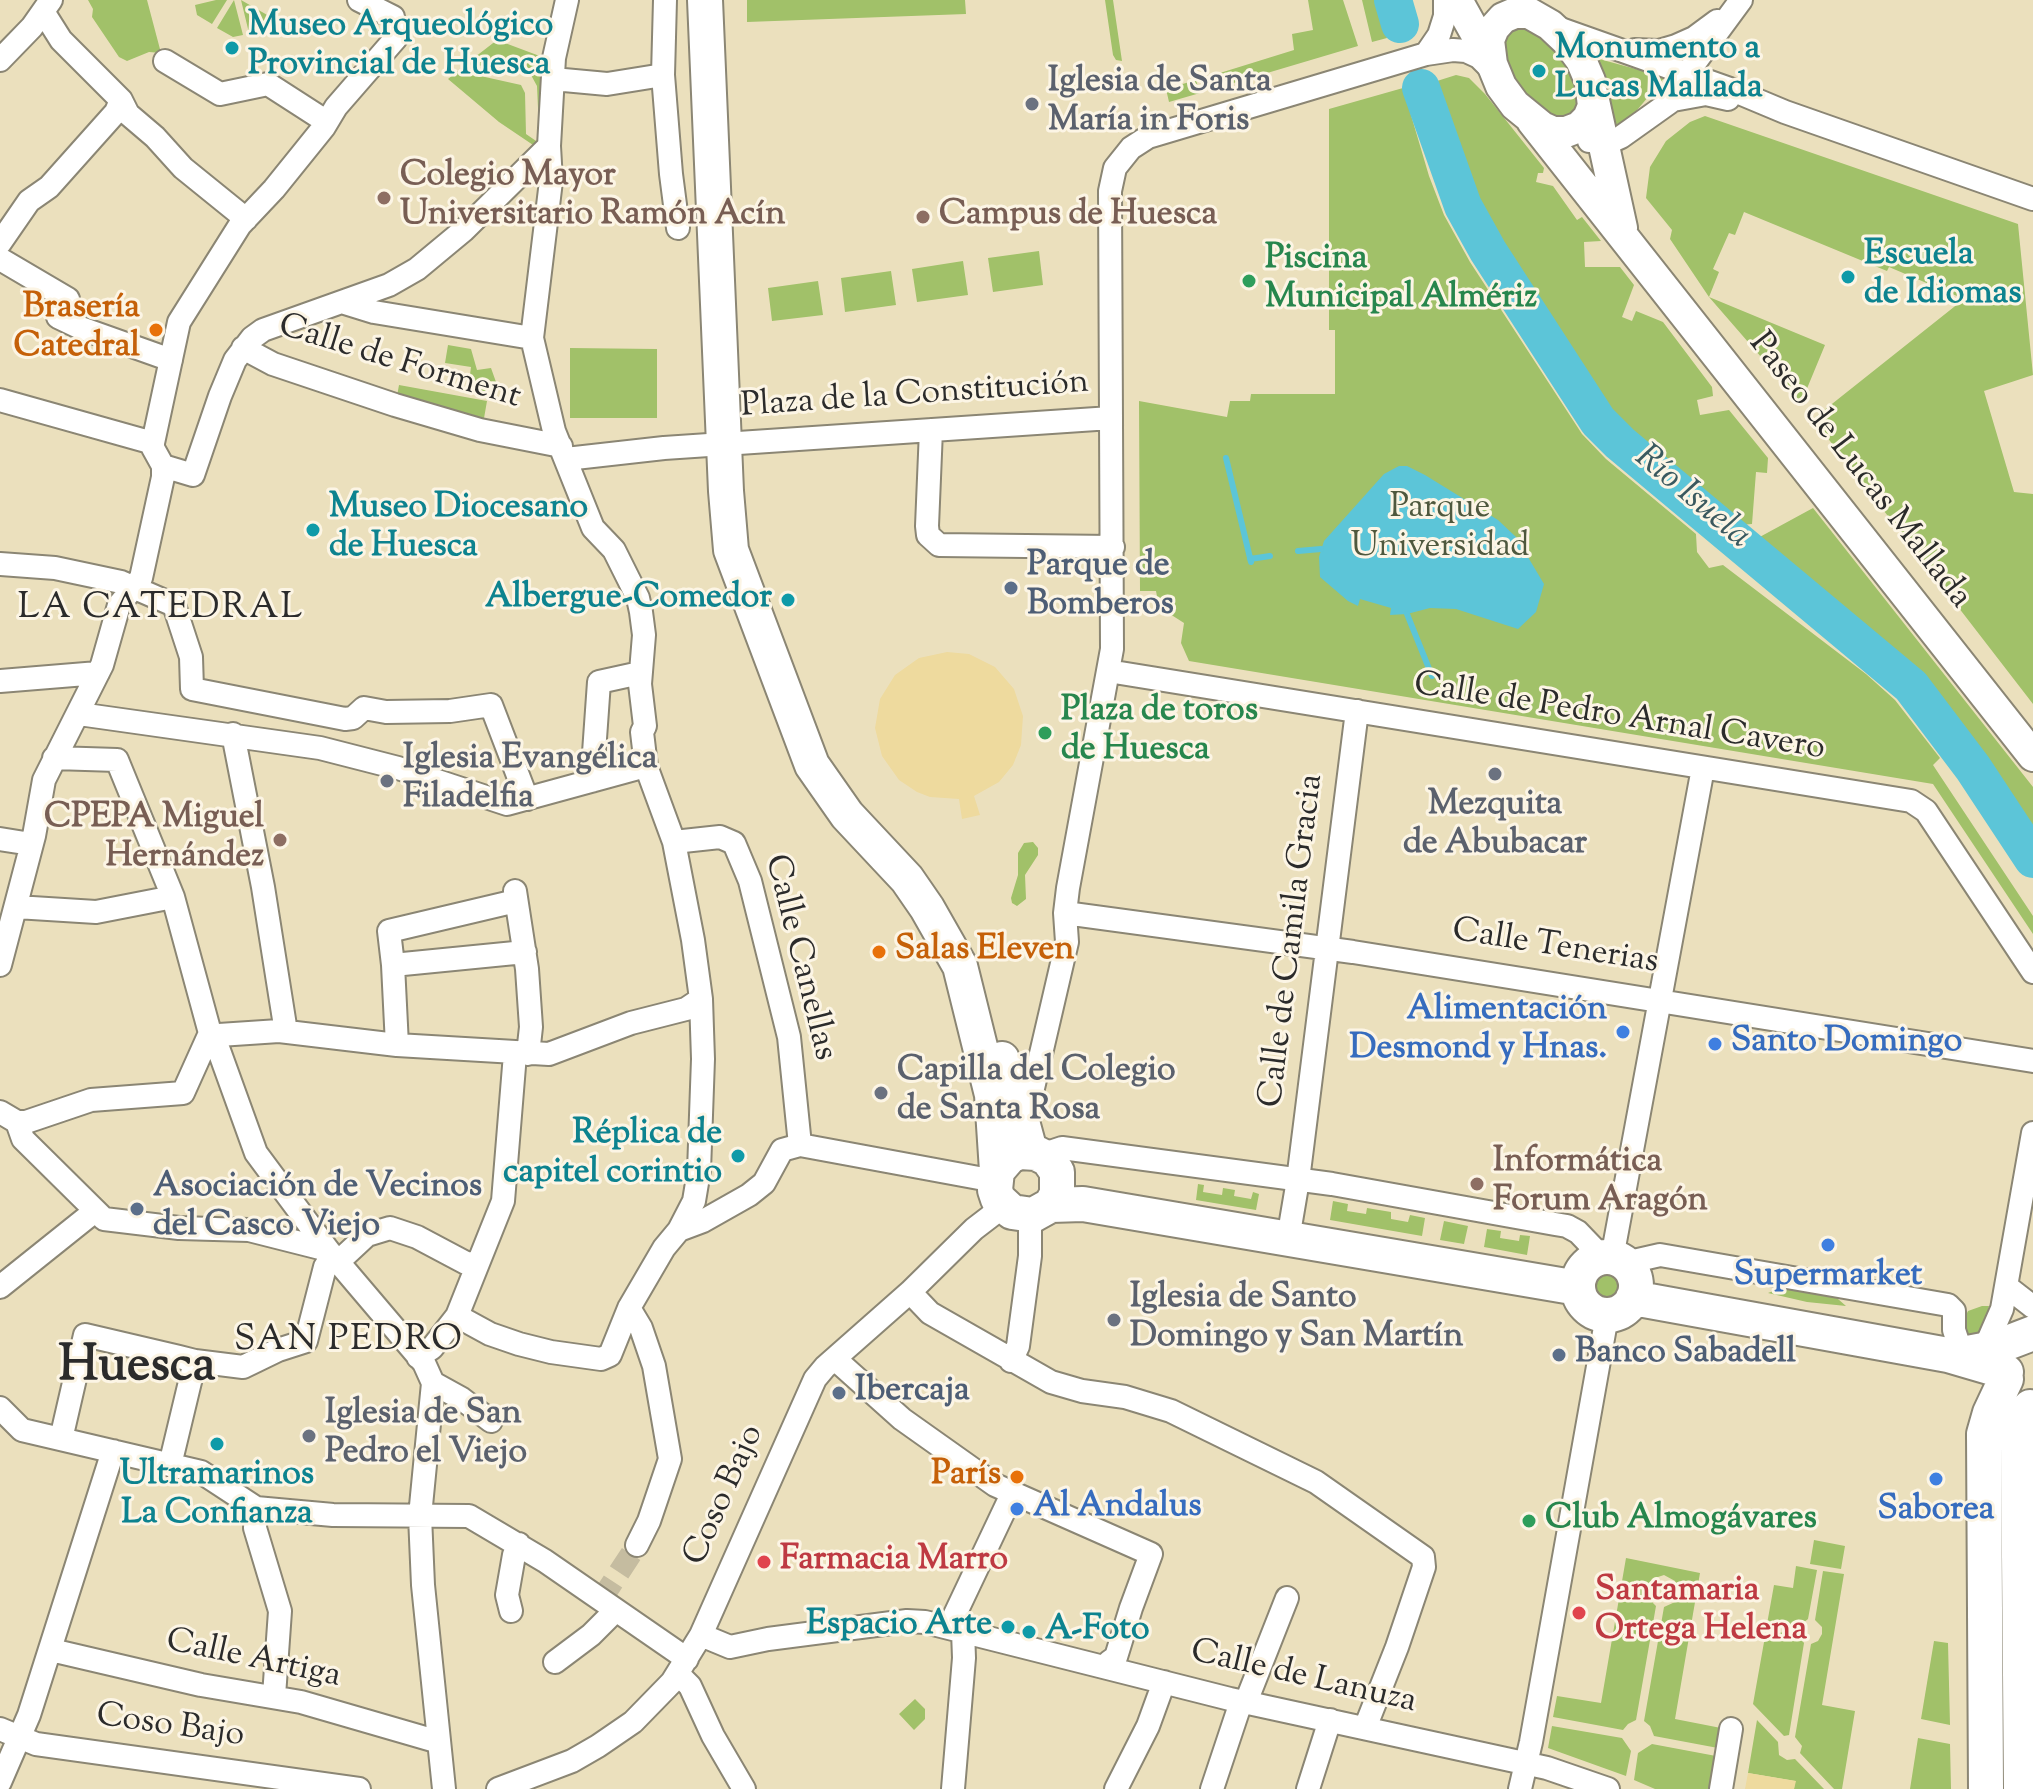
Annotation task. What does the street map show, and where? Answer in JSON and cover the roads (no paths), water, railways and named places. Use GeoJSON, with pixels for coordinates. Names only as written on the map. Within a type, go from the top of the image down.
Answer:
{"type":"FeatureCollection","features":[{"type":"Feature","properties":{"kind":"main road"},"geometry":{"type":"LineString","coordinates":[[705,0],[723,444],[731,550],[807,754],[829,792],[907,879],[950,945],[1005,1067],[1031,1142],[1057,1172],[1056,1207]]}},
{"type":"Feature","properties":{"kind":"main road"},"geometry":{"type":"LineString","coordinates":[[1457,0],[1515,105],[1543,126],[1566,132],[1579,127],[1588,118],[1593,106],[1593,93],[1581,60],[1567,41],[1531,17],[1487,0]]}},
{"type":"Feature","properties":{"kind":"main road"},"geometry":{"type":"LineString","coordinates":[[1494,70],[1489,40],[1494,28],[1503,18],[1531,17]]}},
{"type":"Feature","properties":{"kind":"main road","name":"Paseo de Lucas Mallada"},"geometry":{"type":"LineString","coordinates":[[1593,93],[1623,234]]}},
{"type":"Feature","properties":{"kind":"main road","name":"Paseo de Lucas Mallada"},"geometry":{"type":"LineString","coordinates":[[1543,126],[1623,234],[2033,756]]}},
{"type":"Feature","properties":{"kind":"main road"},"geometry":{"type":"LineString","coordinates":[[965,979],[992,1095],[998,1186],[1022,1216],[1056,1207],[1288,1239],[1578,1288],[1581,1272],[1587,1265],[1617,1279],[1978,1362],[2013,1397],[2032,1407],[2023,1419],[2018,1437],[2021,1789]]}},
{"type":"Feature","properties":{"kind":"main road"},"geometry":{"type":"LineString","coordinates":[[998,1186],[1010,1156],[1031,1142]]}},
{"type":"Feature","properties":{"kind":"main road"},"geometry":{"type":"LineString","coordinates":[[1986,1789],[1984,1434],[1982,1384],[1974,1373],[1978,1362],[2027,1329]]}},
{"type":"Feature","properties":{"kind":"main road"},"geometry":{"type":"LineString","coordinates":[[1978,1362],[1990,1413],[1984,1434]]}},
{"type":"Feature","properties":{"kind":"street"},"geometry":{"type":"LineString","coordinates":[[0,965],[44,780],[100,669],[119,605],[141,578],[163,477],[156,452],[179,322],[214,263],[246,219],[396,38],[393,17],[359,0]]}},
{"type":"Feature","properties":{"kind":"street"},"geometry":{"type":"LineString","coordinates":[[457,1316],[490,1334],[519,1344],[601,1359],[610,1355],[629,1308],[694,1201],[699,1171],[703,1059],[701,999],[674,842],[646,766],[640,673],[644,635],[638,598],[614,550],[593,528],[554,431],[532,338],[551,181],[549,146],[554,58],[567,0]]}},
{"type":"Feature","properties":{"kind":"street"},"geometry":{"type":"LineString","coordinates":[[665,0],[663,75],[678,228]]}},
{"type":"Feature","properties":{"kind":"street"},"geometry":{"type":"LineString","coordinates":[[1426,54],[1439,35],[1445,16],[1445,0]]}},
{"type":"Feature","properties":{"kind":"street"},"geometry":{"type":"LineString","coordinates":[[1601,45],[1659,51],[1676,46],[1694,38],[1740,1]]}},
{"type":"Feature","properties":{"kind":"street"},"geometry":{"type":"LineString","coordinates":[[1543,126],[1581,141],[1612,141],[1630,132],[1688,74],[1740,1]]}},
{"type":"Feature","properties":{"kind":"street"},"geometry":{"type":"LineString","coordinates":[[0,60],[47,6],[61,40],[121,100],[128,114],[155,137],[183,168],[246,219]]}},
{"type":"Feature","properties":{"kind":"street"},"geometry":{"type":"LineString","coordinates":[[1426,54],[1502,15],[1531,17],[1785,112],[2033,199]]}},
{"type":"Feature","properties":{"kind":"street"},"geometry":{"type":"LineString","coordinates":[[1494,70],[1466,51],[1426,54],[1148,137],[1124,155],[1115,168],[1110,191],[1112,649],[1065,913],[1067,942],[1030,1101],[1031,1142],[1298,1180],[1567,1226],[1582,1236],[1617,1279]]}},
{"type":"Feature","properties":{"kind":"street"},"geometry":{"type":"LineString","coordinates":[[165,61],[220,94],[268,84],[325,125]]}},
{"type":"Feature","properties":{"kind":"street"},"geometry":{"type":"LineString","coordinates":[[553,79],[607,84],[663,75]]}},
{"type":"Feature","properties":{"kind":"street"},"geometry":{"type":"LineString","coordinates":[[1617,201],[1620,166],[1627,149],[1655,110],[1673,100],[1706,94],[1785,112]]}},
{"type":"Feature","properties":{"kind":"street"},"geometry":{"type":"LineString","coordinates":[[0,242],[29,201],[49,187],[116,112],[121,100]]}},
{"type":"Feature","properties":{"kind":"street"},"geometry":{"type":"LineString","coordinates":[[243,348],[263,330],[345,303],[389,285],[417,269],[464,230],[549,146]]}},
{"type":"Feature","properties":{"kind":"street"},"geometry":{"type":"LineString","coordinates":[[0,259],[68,299],[58,317],[171,360]]}},
{"type":"Feature","properties":{"kind":"street"},"geometry":{"type":"LineString","coordinates":[[345,303],[374,312],[532,338]]}},
{"type":"Feature","properties":{"kind":"street","name":"Calle de Forment"},"geometry":{"type":"LineString","coordinates":[[156,452],[193,475],[220,396],[243,348],[273,364],[395,405],[563,453],[723,444]]}},
{"type":"Feature","properties":{"kind":"street"},"geometry":{"type":"LineString","coordinates":[[0,400],[156,452]]}},
{"type":"Feature","properties":{"kind":"street","name":"Plaza de la Constitución"},"geometry":{"type":"LineString","coordinates":[[723,444],[1111,418]]}},
{"type":"Feature","properties":{"kind":"street"},"geometry":{"type":"LineString","coordinates":[[931,430],[927,526],[928,535],[939,545],[1113,547]]}},
{"type":"Feature","properties":{"kind":"street"},"geometry":{"type":"LineString","coordinates":[[0,564],[55,568],[121,582],[174,605],[191,657],[192,689],[345,719],[353,718],[364,708],[386,712],[450,711],[491,705],[527,799]]}},
{"type":"Feature","properties":{"kind":"street"},"geometry":{"type":"LineString","coordinates":[[0,681],[100,669]]}},
{"type":"Feature","properties":{"kind":"street","name":"Calle de Pedro Arnal Cavero"},"geometry":{"type":"LineString","coordinates":[[1108,671],[1917,803],[1926,811],[2033,972]]}},
{"type":"Feature","properties":{"kind":"street"},"geometry":{"type":"LineString","coordinates":[[592,781],[599,682],[640,673]]}},
{"type":"Feature","properties":{"kind":"street","name":"Calle de Camila Gracia"},"geometry":{"type":"LineString","coordinates":[[1288,1239],[1357,711]]}},
{"type":"Feature","properties":{"kind":"street"},"geometry":{"type":"LineString","coordinates":[[79,714],[320,748],[507,804],[646,766]]}},
{"type":"Feature","properties":{"kind":"street"},"geometry":{"type":"LineString","coordinates":[[233,734],[263,887],[286,1032]]}},
{"type":"Feature","properties":{"kind":"street"},"geometry":{"type":"LineString","coordinates":[[54,758],[117,760],[173,897],[217,1045],[256,1153],[333,1256],[425,1368],[491,1421]]}},
{"type":"Feature","properties":{"kind":"street"},"geometry":{"type":"LineString","coordinates":[[1520,1789],[1617,1279],[1659,1000],[1703,768]]}},
{"type":"Feature","properties":{"kind":"street","name":"Calle Canellas"},"geometry":{"type":"LineString","coordinates":[[674,842],[720,837],[734,843],[750,881],[789,1037],[800,1145]]}},
{"type":"Feature","properties":{"kind":"street"},"geometry":{"type":"LineString","coordinates":[[0,839],[31,844]]}},
{"type":"Feature","properties":{"kind":"street"},"geometry":{"type":"LineString","coordinates":[[397,1045],[389,931],[516,896],[525,952],[531,1027],[521,1054],[503,1201],[457,1316],[432,1348],[425,1368],[433,1406],[420,1516],[423,1585],[444,1789]]}},
{"type":"Feature","properties":{"kind":"street"},"geometry":{"type":"LineString","coordinates":[[16,907],[96,912],[173,897]]}},
{"type":"Feature","properties":{"kind":"street","name":"Calle Tenerias"},"geometry":{"type":"LineString","coordinates":[[1065,913],[1327,948],[2033,1061]]}},
{"type":"Feature","properties":{"kind":"street"},"geometry":{"type":"LineString","coordinates":[[393,965],[525,952]]}},
{"type":"Feature","properties":{"kind":"street"},"geometry":{"type":"LineString","coordinates":[[214,1034],[286,1032],[397,1045],[549,1054],[631,1023],[686,1009],[701,999]]}},
{"type":"Feature","properties":{"kind":"street"},"geometry":{"type":"LineString","coordinates":[[8,1117],[26,1122],[91,1100],[183,1093],[214,1034]]}},
{"type":"Feature","properties":{"kind":"street"},"geometry":{"type":"LineString","coordinates":[[8,1117],[23,1139],[99,1215],[179,1228],[249,1230],[333,1256]]}},
{"type":"Feature","properties":{"kind":"street"},"geometry":{"type":"LineString","coordinates":[[1617,1279],[1638,1260],[1660,1255],[1948,1305],[1954,1311],[1956,1341],[1978,1362],[1998,1319],[2006,1286],[2033,1133]]}},
{"type":"Feature","properties":{"kind":"street"},"geometry":{"type":"LineString","coordinates":[[679,1230],[703,1221],[749,1195],[764,1183],[782,1150],[800,1145],[998,1186]]}},
{"type":"Feature","properties":{"kind":"street","name":"Coso Bajo"},"geometry":{"type":"LineString","coordinates":[[498,1789],[562,1765],[598,1746],[633,1722],[683,1667],[701,1635],[815,1379],[974,1229],[998,1186]]}},
{"type":"Feature","properties":{"kind":"street"},"geometry":{"type":"LineString","coordinates":[[1011,1361],[1019,1338],[1030,1256],[1056,1207]]}},
{"type":"Feature","properties":{"kind":"street"},"geometry":{"type":"LineString","coordinates":[[0,1287],[99,1215]]}},
{"type":"Feature","properties":{"kind":"street"},"geometry":{"type":"LineString","coordinates":[[61,1439],[85,1335],[202,1362],[243,1367],[306,1341],[325,1267],[333,1256],[367,1235],[390,1228],[417,1237],[466,1263],[477,1264]]}},
{"type":"Feature","properties":{"kind":"street"},"geometry":{"type":"LineString","coordinates":[[2006,1286],[2009,1307],[2027,1329]]}},
{"type":"Feature","properties":{"kind":"street"},"geometry":{"type":"LineString","coordinates":[[2006,1286],[2027,1329]]}},
{"type":"Feature","properties":{"kind":"street"},"geometry":{"type":"LineString","coordinates":[[910,1292],[930,1313],[1051,1382],[1082,1391],[1125,1397],[1171,1411],[1316,1482],[1423,1557],[1424,1567],[1397,1647],[1365,1728]]}},
{"type":"Feature","properties":{"kind":"street"},"geometry":{"type":"LineString","coordinates":[[629,1308],[641,1328],[654,1366],[670,1459],[660,1493],[637,1545]]}},
{"type":"Feature","properties":{"kind":"street"},"geometry":{"type":"LineString","coordinates":[[835,1359],[902,1419],[995,1485],[1151,1554],[1116,1657],[1107,1667]]}},
{"type":"Feature","properties":{"kind":"street"},"geometry":{"type":"LineString","coordinates":[[179,1467],[202,1362]]}},
{"type":"Feature","properties":{"kind":"street"},"geometry":{"type":"LineString","coordinates":[[0,1408],[19,1433],[61,1439],[201,1472],[256,1508],[333,1515],[469,1516],[519,1544],[615,1611],[683,1667],[713,1736],[744,1789]]}},
{"type":"Feature","properties":{"kind":"street"},"geometry":{"type":"LineString","coordinates":[[0,1782],[10,1734],[51,1650],[113,1451]]}},
{"type":"Feature","properties":{"kind":"street"},"geometry":{"type":"LineString","coordinates":[[953,1789],[964,1658],[956,1629],[1013,1492]]}},
{"type":"Feature","properties":{"kind":"street"},"geometry":{"type":"LineString","coordinates":[[256,1508],[255,1528],[280,1611],[274,1696]]}},
{"type":"Feature","properties":{"kind":"street"},"geometry":{"type":"LineString","coordinates":[[511,1611],[507,1595],[519,1544]]}},
{"type":"Feature","properties":{"kind":"street"},"geometry":{"type":"LineString","coordinates":[[1212,1789],[1287,1598]]}},
{"type":"Feature","properties":{"kind":"street"},"geometry":{"type":"LineString","coordinates":[[555,1662],[591,1635],[615,1611]]}},
{"type":"Feature","properties":{"kind":"street","name":"Calle de Lanuza"},"geometry":{"type":"LineString","coordinates":[[701,1635],[730,1647],[907,1621],[956,1629],[1244,1702],[1526,1763],[1608,1789]]}},
{"type":"Feature","properties":{"kind":"street","name":"Calle Artiga"},"geometry":{"type":"LineString","coordinates":[[51,1650],[201,1685],[274,1696],[439,1742]]}},
{"type":"Feature","properties":{"kind":"street"},"geometry":{"type":"LineString","coordinates":[[1116,1789],[1148,1726],[1164,1682]]}},
{"type":"Feature","properties":{"kind":"street"},"geometry":{"type":"LineString","coordinates":[[1308,1789],[1330,1720]]}},
{"type":"Feature","properties":{"kind":"street"},"geometry":{"type":"LineString","coordinates":[[1721,1789],[1731,1729]]}},
{"type":"Feature","properties":{"kind":"street","name":"Coso Bajo"},"geometry":{"type":"LineString","coordinates":[[10,1734],[36,1744],[221,1779],[359,1789]]}},
{"type":"Feature","properties":{"kind":"water"},"geometry":{"type":"Polygon","coordinates":[[[1399,466],[1407,466],[1425,475],[1498,520],[1516,537],[1544,584],[1536,612],[1518,629],[1456,609],[1430,608],[1390,615],[1391,608],[1360,599],[1358,606],[1348,601],[1320,577],[1319,557],[1324,541],[1384,474],[1399,466]]]}},
{"type":"Feature","properties":{"kind":"waterway","name":"Río Isuela"},"geometry":{"type":"LineString","coordinates":[[1393,0],[1400,24]]}},
{"type":"Feature","properties":{"kind":"waterway","name":"Río Isuela"},"geometry":{"type":"LineString","coordinates":[[1421,88],[1463,206],[1488,251],[1598,421],[1620,443],[1911,686],[1973,768],[2033,859]]}},
{"type":"Feature","properties":{"kind":"waterway"},"geometry":{"type":"LineString","coordinates":[[1226,458],[1251,562]]}},
{"type":"Feature","properties":{"kind":"waterway"},"geometry":{"type":"LineString","coordinates":[[1298,551],[1321,549]]}},
{"type":"Feature","properties":{"kind":"waterway"},"geometry":{"type":"LineString","coordinates":[[1250,559],[1270,556]]}},
{"type":"Feature","properties":{"kind":"waterway"},"geometry":{"type":"LineString","coordinates":[[1407,614],[1432,676]]}},
{"type":"Feature","properties":{"kind":"tunnel"},"geometry":{"type":"LineString","coordinates":[[601,1600],[637,1545]]}},
{"type":"Feature","properties":{"kind":"place","name":"Museo Arqueológico Provincial de Huesca"},"geometry":{"type":"Point","coordinates":[232,48]}},
{"type":"Feature","properties":{"kind":"place","name":"Monumento a Lucas Mallada"},"geometry":{"type":"Point","coordinates":[1539,71]}},
{"type":"Feature","properties":{"kind":"place","name":"Iglesia de Santa María in Foris"},"geometry":{"type":"Point","coordinates":[1032,104]}},
{"type":"Feature","properties":{"kind":"place","name":"Colegio Mayor Universitario Ramón Acín"},"geometry":{"type":"Point","coordinates":[384,198]}},
{"type":"Feature","properties":{"kind":"place","name":"Campus de Huesca"},"geometry":{"type":"Point","coordinates":[923,217]}},
{"type":"Feature","properties":{"kind":"place","name":"Escuela de Idiomas"},"geometry":{"type":"Point","coordinates":[1848,277]}},
{"type":"Feature","properties":{"kind":"place","name":"Piscina Municipal Almériz"},"geometry":{"type":"Point","coordinates":[1249,281]}},
{"type":"Feature","properties":{"kind":"place","name":"Brasería Catedral"},"geometry":{"type":"Point","coordinates":[156,330]}},
{"type":"Feature","properties":{"kind":"place","name":"Museo Diocesano de Huesca"},"geometry":{"type":"Point","coordinates":[313,530]}},
{"type":"Feature","properties":{"kind":"place","name":"Parque de Bomberos"},"geometry":{"type":"Point","coordinates":[1011,588]}},
{"type":"Feature","properties":{"kind":"place","name":"Albergue-Comedor"},"geometry":{"type":"Point","coordinates":[788,600]}},
{"type":"Feature","properties":{"kind":"place","name":"Plaza de toros de Huesca"},"geometry":{"type":"Point","coordinates":[1045,733]}},
{"type":"Feature","properties":{"kind":"place","name":"Mezquita de Abubacar"},"geometry":{"type":"Point","coordinates":[1495,774]}},
{"type":"Feature","properties":{"kind":"place","name":"Iglesia Evangélica Filadelfia"},"geometry":{"type":"Point","coordinates":[387,781]}},
{"type":"Feature","properties":{"kind":"place","name":"CPEPA Miguel Hernández"},"geometry":{"type":"Point","coordinates":[280,840]}},
{"type":"Feature","properties":{"kind":"place","name":"Salas Eleven"},"geometry":{"type":"Point","coordinates":[879,952]}},
{"type":"Feature","properties":{"kind":"place","name":"Alimentación Desmond y Hnas."},"geometry":{"type":"Point","coordinates":[1623,1032]}},
{"type":"Feature","properties":{"kind":"place","name":"Santo Domingo"},"geometry":{"type":"Point","coordinates":[1715,1044]}},
{"type":"Feature","properties":{"kind":"place","name":"Capilla del Colegio de Santa Rosa"},"geometry":{"type":"Point","coordinates":[881,1093]}},
{"type":"Feature","properties":{"kind":"place","name":"Réplica de capitel corintio"},"geometry":{"type":"Point","coordinates":[738,1156]}},
{"type":"Feature","properties":{"kind":"place","name":"Informática Forum Aragón"},"geometry":{"type":"Point","coordinates":[1477,1184]}},
{"type":"Feature","properties":{"kind":"place","name":"Asociación de Vecinos del Casco Viejo"},"geometry":{"type":"Point","coordinates":[137,1209]}},
{"type":"Feature","properties":{"kind":"place","name":"Supermarket"},"geometry":{"type":"Point","coordinates":[1828,1245]}},
{"type":"Feature","properties":{"kind":"place","name":"Iglesia de Santo Domingo y San Martín"},"geometry":{"type":"Point","coordinates":[1114,1320]}},
{"type":"Feature","properties":{"kind":"place","name":"Banco Sabadell"},"geometry":{"type":"Point","coordinates":[1559,1355]}},
{"type":"Feature","properties":{"kind":"place","name":"Ibercaja"},"geometry":{"type":"Point","coordinates":[839,1393]}},
{"type":"Feature","properties":{"kind":"place","name":"Iglesia de San Pedro el Viejo"},"geometry":{"type":"Point","coordinates":[309,1436]}},
{"type":"Feature","properties":{"kind":"place","name":"Ultramarinos La Confianza"},"geometry":{"type":"Point","coordinates":[217,1444]}},
{"type":"Feature","properties":{"kind":"place","name":"París"},"geometry":{"type":"Point","coordinates":[1017,1477]}},
{"type":"Feature","properties":{"kind":"place","name":"Saborea"},"geometry":{"type":"Point","coordinates":[1936,1479]}},
{"type":"Feature","properties":{"kind":"place","name":"Al Andalus"},"geometry":{"type":"Point","coordinates":[1017,1509]}},
{"type":"Feature","properties":{"kind":"place","name":"Club Almogávares"},"geometry":{"type":"Point","coordinates":[1529,1521]}},
{"type":"Feature","properties":{"kind":"place","name":"Farmacia Marro"},"geometry":{"type":"Point","coordinates":[764,1562]}},
{"type":"Feature","properties":{"kind":"place","name":"Santamaria Ortega Helena"},"geometry":{"type":"Point","coordinates":[1579,1613]}},
{"type":"Feature","properties":{"kind":"place","name":"Espacio Arte"},"geometry":{"type":"Point","coordinates":[1008,1627]}},
{"type":"Feature","properties":{"kind":"place","name":"A-Foto"},"geometry":{"type":"Point","coordinates":[1029,1632]}},
{"type":"Feature","properties":{"kind":"district","name":"LA CATEDRAL"},"geometry":{"type":"Point","coordinates":[161,611]}},
{"type":"Feature","properties":{"kind":"district","name":"SAN PEDRO"},"geometry":{"type":"Point","coordinates":[349,1343]}},
{"type":"Feature","properties":{"kind":"district","name":"Huesca"},"geometry":{"type":"Point","coordinates":[137,1371]}},
{"type":"Feature","properties":{"kind":"park label","name":"Parque Universidad"},"geometry":{"type":"Point","coordinates":[1440,530]}}]}
